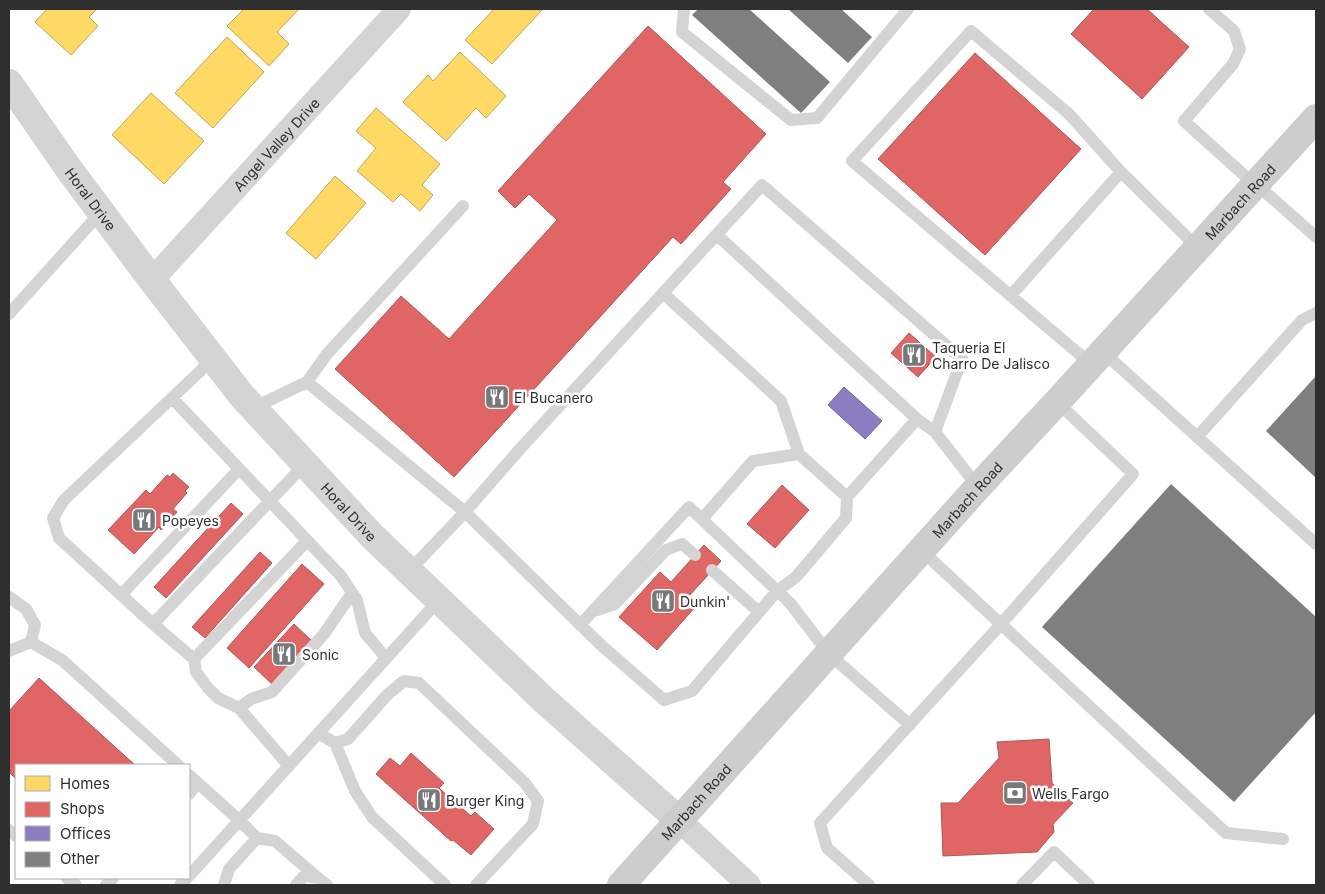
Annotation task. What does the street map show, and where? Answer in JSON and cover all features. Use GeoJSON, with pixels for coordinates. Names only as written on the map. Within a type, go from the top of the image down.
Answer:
{"type":"FeatureCollection","features":[{"type":"Feature","properties":{"kind":"main road","name":"Marbach Road"},"geometry":{"type":"LineString","coordinates":[[621,885],[978,486],[1316,118]]}},
{"type":"Feature","properties":{"kind":"street","name":"Angel Valley Drive"},"geometry":{"type":"LineString","coordinates":[[152,280],[399,9]]}},
{"type":"Feature","properties":{"kind":"street","name":"Horal Drive"},"geometry":{"type":"LineString","coordinates":[[9,83],[152,280],[253,408],[372,536],[545,701],[749,885]]}},
{"type":"Feature","properties":{"kind":"lane"},"geometry":{"type":"LineString","coordinates":[[684,9],[682,32],[791,120],[817,118],[908,9]]}},
{"type":"Feature","properties":{"kind":"lane"},"geometry":{"type":"LineString","coordinates":[[1209,9],[1234,31],[1240,49],[1233,64],[1184,121],[1316,237]]}},
{"type":"Feature","properties":{"kind":"lane"},"geometry":{"type":"LineString","coordinates":[[1198,248],[1120,172],[1069,114],[971,31],[852,161],[1011,295],[1097,358],[1197,437],[1316,544]]}},
{"type":"Feature","properties":{"kind":"lane"},"geometry":{"type":"LineString","coordinates":[[1011,295],[1120,172]]}},
{"type":"Feature","properties":{"kind":"lane"},"geometry":{"type":"LineString","coordinates":[[409,571],[465,512],[520,449],[762,185],[962,359],[935,432]]}},
{"type":"Feature","properties":{"kind":"lane"},"geometry":{"type":"LineString","coordinates":[[253,408],[307,382],[327,354],[463,206]]}},
{"type":"Feature","properties":{"kind":"lane"},"geometry":{"type":"LineString","coordinates":[[9,314],[101,212]]}},
{"type":"Feature","properties":{"kind":"lane"},"geometry":{"type":"LineString","coordinates":[[716,235],[918,419],[935,432],[978,486]]}},
{"type":"Feature","properties":{"kind":"lane"},"geometry":{"type":"LineString","coordinates":[[663,293],[781,401],[799,454],[847,497]]}},
{"type":"Feature","properties":{"kind":"lane"},"geometry":{"type":"LineString","coordinates":[[1197,437],[1302,320],[1316,313]]}},
{"type":"Feature","properties":{"kind":"lane"},"geometry":{"type":"LineString","coordinates":[[213,359],[64,500],[53,518],[59,538],[194,659],[196,672],[208,688],[218,698],[239,708],[289,766]]}},
{"type":"Feature","properties":{"kind":"lane"},"geometry":{"type":"LineString","coordinates":[[307,382],[465,512],[601,645],[664,700],[692,690],[777,591],[796,576],[846,518],[847,497],[918,419]]}},
{"type":"Feature","properties":{"kind":"lane"},"geometry":{"type":"LineString","coordinates":[[172,398],[341,576],[357,600],[365,633],[386,658]]}},
{"type":"Feature","properties":{"kind":"lane"},"geometry":{"type":"LineString","coordinates":[[869,885],[827,848],[820,823],[1001,624],[1133,474],[1057,402]]}},
{"type":"Feature","properties":{"kind":"lane"},"geometry":{"type":"LineString","coordinates":[[702,519],[753,461],[799,454]]}},
{"type":"Feature","properties":{"kind":"lane"},"geometry":{"type":"LineString","coordinates":[[154,624],[305,464]]}},
{"type":"Feature","properties":{"kind":"lane"},"geometry":{"type":"LineString","coordinates":[[122,595],[239,469]]}},
{"type":"Feature","properties":{"kind":"lane"},"geometry":{"type":"LineString","coordinates":[[580,625],[689,506],[790,603],[829,654],[910,724]]}},
{"type":"Feature","properties":{"kind":"lane"},"geometry":{"type":"LineString","coordinates":[[194,659],[307,541]]}},
{"type":"Feature","properties":{"kind":"lane"},"geometry":{"type":"LineString","coordinates":[[592,612],[615,604],[666,550],[682,544],[695,555]]}},
{"type":"Feature","properties":{"kind":"lane"},"geometry":{"type":"LineString","coordinates":[[921,550],[1226,833],[1282,839]]}},
{"type":"Feature","properties":{"kind":"lane"},"geometry":{"type":"LineString","coordinates":[[712,570],[758,612]]}},
{"type":"Feature","properties":{"kind":"lane"},"geometry":{"type":"LineString","coordinates":[[239,708],[251,699],[272,692],[324,634],[352,593]]}},
{"type":"Feature","properties":{"kind":"lane"},"geometry":{"type":"LineString","coordinates":[[9,597],[26,609],[35,625],[31,642]]}},
{"type":"Feature","properties":{"kind":"lane"},"geometry":{"type":"LineString","coordinates":[[190,875],[439,600]]}},
{"type":"Feature","properties":{"kind":"lane"},"geometry":{"type":"LineString","coordinates":[[9,651],[31,642]]}},
{"type":"Feature","properties":{"kind":"lane"},"geometry":{"type":"LineString","coordinates":[[31,642],[62,660],[177,764]]}},
{"type":"Feature","properties":{"kind":"lane"},"geometry":{"type":"LineString","coordinates":[[335,743],[348,739],[388,694],[404,681],[419,683],[525,783],[538,801],[533,824],[476,885]]}},
{"type":"Feature","properties":{"kind":"lane"},"geometry":{"type":"LineString","coordinates":[[318,733],[335,743],[355,791],[372,817],[445,885]]}},
{"type":"Feature","properties":{"kind":"lane"},"geometry":{"type":"LineString","coordinates":[[190,791],[194,779],[257,838],[276,841],[323,882]]}},
{"type":"Feature","properties":{"kind":"lane"},"geometry":{"type":"LineString","coordinates":[[224,885],[229,869],[257,838]]}},
{"type":"Feature","properties":{"kind":"lane"},"geometry":{"type":"LineString","coordinates":[[1024,885],[1054,852],[1089,885]]}},
{"type":"Feature","properties":{"kind":"lane"},"geometry":{"type":"LineString","coordinates":[[296,885],[304,876],[323,882]]}},
{"type":"Feature","properties":{"kind":"building: Homes"},"geometry":{"type":"Polygon","coordinates":[[[47,9],[97,9],[89,17],[98,26],[71,55],[35,22],[47,9]]]}},
{"type":"Feature","properties":{"kind":"building: Homes"},"geometry":{"type":"Polygon","coordinates":[[[244,9],[299,9],[277,32],[289,44],[269,66],[227,26],[244,9]]]}},
{"type":"Feature","properties":{"kind":"building: Homes"},"geometry":{"type":"Polygon","coordinates":[[[494,9],[542,10],[492,64],[465,40],[494,9]]]}},
{"type":"Feature","properties":{"kind":"building: Homes"},"geometry":{"type":"Polygon","coordinates":[[[227,37],[264,72],[213,128],[175,93],[227,37]]]}},
{"type":"Feature","properties":{"kind":"building: Homes"},"geometry":{"type":"Polygon","coordinates":[[[460,52],[506,96],[486,118],[476,108],[446,141],[403,102],[428,75],[433,81],[460,52]]]}},
{"type":"Feature","properties":{"kind":"building: Homes"},"geometry":{"type":"Polygon","coordinates":[[[151,93],[204,141],[164,184],[112,135],[151,93]]]}},
{"type":"Feature","properties":{"kind":"building: Homes"},"geometry":{"type":"Polygon","coordinates":[[[376,108],[440,164],[422,185],[433,195],[420,211],[401,194],[393,202],[357,171],[376,148],[356,131],[376,108]]]}},
{"type":"Feature","properties":{"kind":"building: Homes"},"geometry":{"type":"Polygon","coordinates":[[[335,176],[366,203],[316,259],[286,233],[335,176]]]}},
{"type":"Feature","properties":{"kind":"building: Shops"},"geometry":{"type":"Polygon","coordinates":[[[1094,9],[1147,9],[1189,47],[1142,99],[1071,34],[1094,9]]]}},
{"type":"Feature","properties":{"kind":"building: Shops"},"geometry":{"type":"Polygon","coordinates":[[[648,26],[766,134],[723,182],[731,189],[681,244],[673,237],[454,477],[335,369],[401,296],[449,339],[557,220],[529,194],[515,208],[498,191],[648,26]]]}},
{"type":"Feature","properties":{"kind":"building: Shops"},"geometry":{"type":"Polygon","coordinates":[[[975,53],[1081,149],[985,255],[878,159],[975,53]]]}},
{"type":"Feature","properties":{"kind":"building: Shops","name":"Taqueria El Charro De Jalisco"},"geometry":{"type":"Polygon","coordinates":[[[909,333],[936,357],[918,377],[891,353],[909,333]]]}},
{"type":"Feature","properties":{"kind":"building: Shops","name":"Popeyes"},"geometry":{"type":"Polygon","coordinates":[[[173,473],[189,487],[185,491],[187,493],[173,509],[177,512],[161,530],[159,527],[134,554],[108,530],[146,490],[150,494],[167,475],[170,477],[173,473]]]}},
{"type":"Feature","properties":{"kind":"building: Shops"},"geometry":{"type":"Polygon","coordinates":[[[782,485],[809,510],[775,548],[747,524],[782,485]]]}},
{"type":"Feature","properties":{"kind":"building: Shops"},"geometry":{"type":"Polygon","coordinates":[[[231,503],[243,514],[166,598],[154,587],[231,503]]]}},
{"type":"Feature","properties":{"kind":"building: Shops","name":"Dunkin'"},"geometry":{"type":"Polygon","coordinates":[[[704,545],[721,561],[688,597],[697,605],[657,650],[619,617],[660,572],[671,582],[704,545]]]}},
{"type":"Feature","properties":{"kind":"building: Shops"},"geometry":{"type":"Polygon","coordinates":[[[260,552],[272,563],[205,638],[192,627],[260,552]]]}},
{"type":"Feature","properties":{"kind":"building: Shops"},"geometry":{"type":"Polygon","coordinates":[[[302,564],[324,584],[249,668],[227,648],[302,564]]]}},
{"type":"Feature","properties":{"kind":"building: Shops","name":"Sonic"},"geometry":{"type":"Polygon","coordinates":[[[294,624],[313,642],[273,685],[254,667],[294,624]]]}},
{"type":"Feature","properties":{"kind":"building: Shops"},"geometry":{"type":"Polygon","coordinates":[[[39,678],[134,764],[15,764],[15,778],[9,772],[9,711],[39,678]]]}},
{"type":"Feature","properties":{"kind":"building: Shops","name":"Wells Fargo"},"geometry":{"type":"Polygon","coordinates":[[[1049,739],[1052,783],[1073,803],[1053,824],[1054,832],[1037,852],[943,856],[941,803],[958,803],[999,758],[997,742],[1049,739]]]}},
{"type":"Feature","properties":{"kind":"building: Shops","name":"Burger King"},"geometry":{"type":"Polygon","coordinates":[[[411,753],[444,783],[439,788],[471,816],[475,812],[494,829],[471,855],[453,840],[451,841],[376,774],[390,758],[400,766],[411,753]]]}},
{"type":"Feature","properties":{"kind":"building: Offices"},"geometry":{"type":"Polygon","coordinates":[[[844,387],[882,421],[865,439],[828,405],[844,387]]]}},
{"type":"Feature","properties":{"kind":"building: Other"},"geometry":{"type":"Polygon","coordinates":[[[698,9],[749,9],[830,82],[801,113],[692,15],[698,9]]]}},
{"type":"Feature","properties":{"kind":"building: Other"},"geometry":{"type":"Polygon","coordinates":[[[788,9],[841,9],[872,37],[848,63],[788,9]]]}},
{"type":"Feature","properties":{"kind":"building: Other"},"geometry":{"type":"Polygon","coordinates":[[[1316,376],[1316,478],[1266,431],[1316,376]]]}},
{"type":"Feature","properties":{"kind":"building: Other"},"geometry":{"type":"Polygon","coordinates":[[[1171,484],[1316,617],[1316,712],[1234,802],[1042,627],[1171,484]]]}},
{"type":"Feature","properties":{"kind":"place","name":"Taqueria El Charro De Jalisco"},"geometry":{"type":"Point","coordinates":[914,355]}},
{"type":"Feature","properties":{"kind":"place","name":"El Bucanero"},"geometry":{"type":"Point","coordinates":[497,397]}},
{"type":"Feature","properties":{"kind":"place","name":"Popeyes"},"geometry":{"type":"Point","coordinates":[144,520]}},
{"type":"Feature","properties":{"kind":"place","name":"Dunkin'"},"geometry":{"type":"Point","coordinates":[663,601]}},
{"type":"Feature","properties":{"kind":"place","name":"Sonic"},"geometry":{"type":"Point","coordinates":[284,654]}},
{"type":"Feature","properties":{"kind":"place","name":"Wells Fargo"},"geometry":{"type":"Point","coordinates":[1015,793]}},
{"type":"Feature","properties":{"kind":"place","name":"Burger King"},"geometry":{"type":"Point","coordinates":[429,800]}}]}
